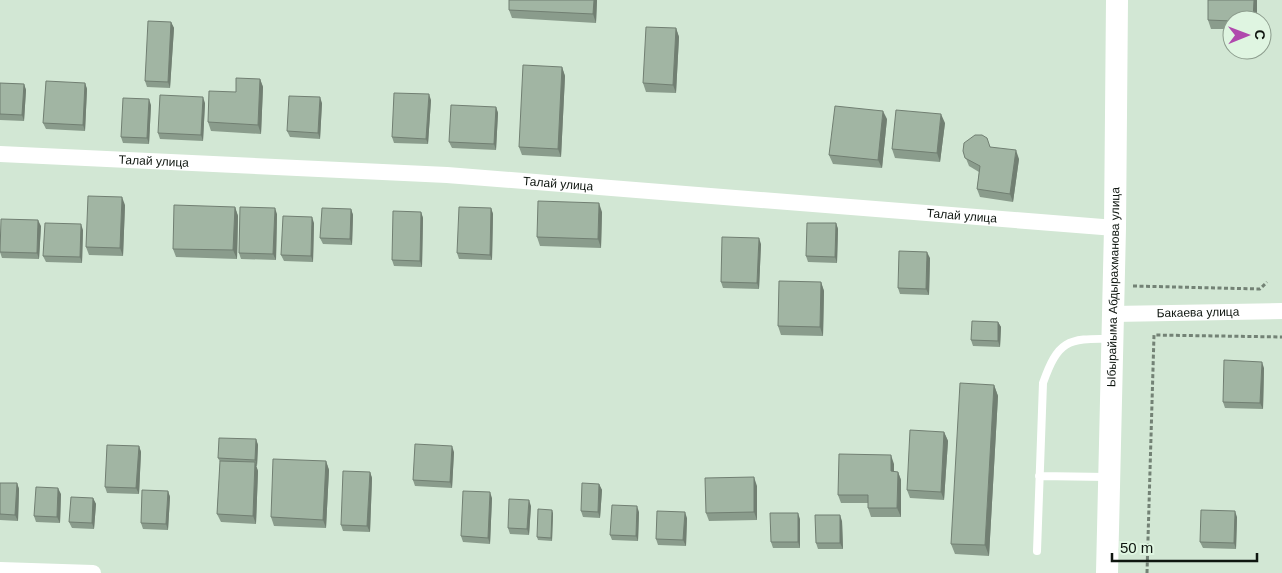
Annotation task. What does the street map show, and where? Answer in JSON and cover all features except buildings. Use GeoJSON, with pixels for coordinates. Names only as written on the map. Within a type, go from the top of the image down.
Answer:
{"type":"FeatureCollection","features":[{"type":"Feature","properties":{"kind":"street","name":"Ыбырайыма Абдырахманова улица"},"geometry":{"type":"LineString","coordinates":[[1107,573],[1115,228],[1117,0]]}},
{"type":"Feature","properties":{"kind":"street","name":"Талай улица"},"geometry":{"type":"LineString","coordinates":[[0,154],[447,175],[1115,228]]}},
{"type":"Feature","properties":{"kind":"street","name":"Бакаева улица"},"geometry":{"type":"LineString","coordinates":[[1113,314],[1282,311]]}},
{"type":"Feature","properties":{"kind":"street"},"geometry":{"type":"LineString","coordinates":[[0,570],[93,573]]}},
{"type":"Feature","properties":{"kind":"lane"},"geometry":{"type":"LineString","coordinates":[[1037,551],[1042,383],[1049,364],[1060,350],[1071,341],[1085,338],[1112,339]]}},
{"type":"Feature","properties":{"kind":"lane"},"geometry":{"type":"LineString","coordinates":[[1039,476],[1109,477]]}},
{"type":"Feature","properties":{"kind":"path"},"geometry":{"type":"LineString","coordinates":[[1132,293],[1132,286],[1260,289],[1267,282]]}},
{"type":"Feature","properties":{"kind":"path"},"geometry":{"type":"LineString","coordinates":[[1147,573],[1154,335],[1282,337]]}}]}
